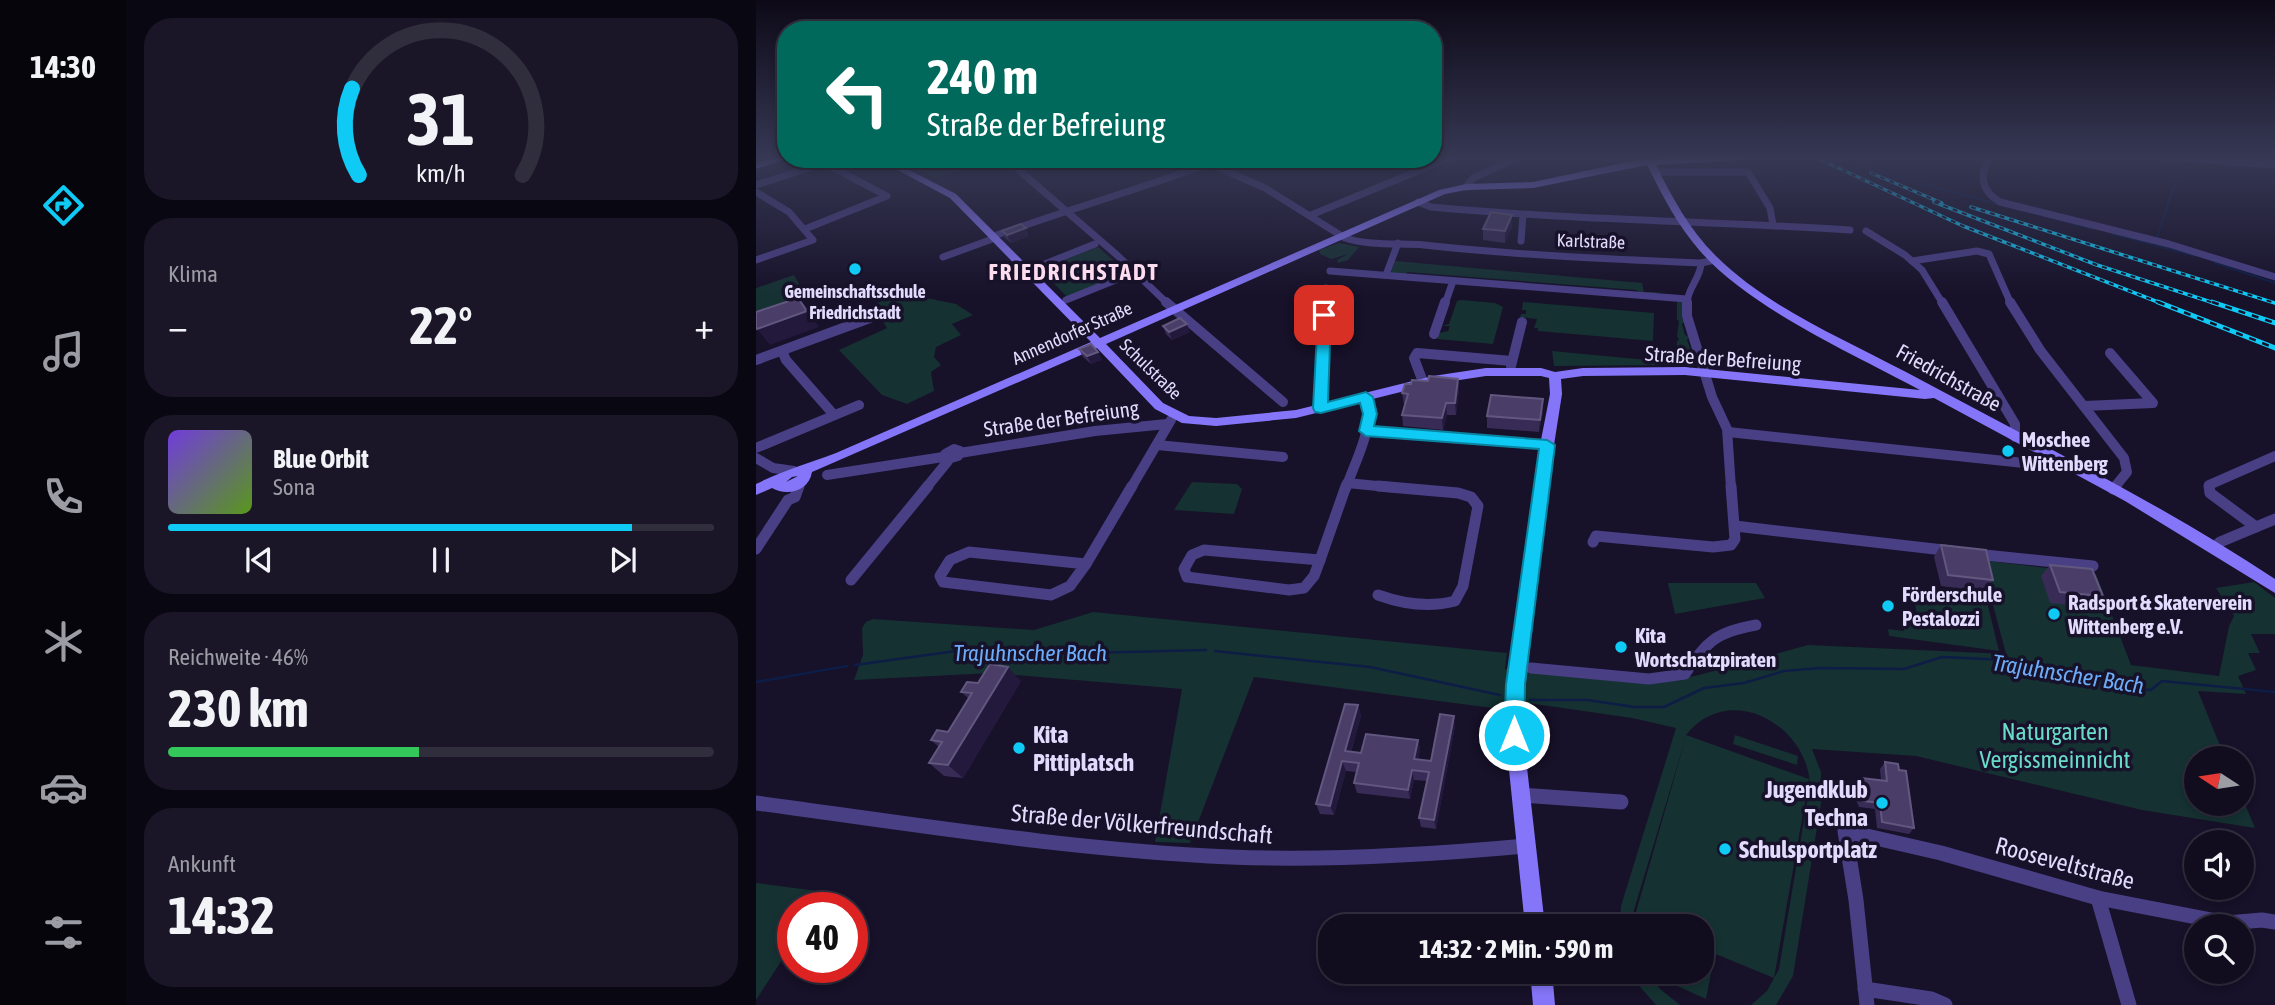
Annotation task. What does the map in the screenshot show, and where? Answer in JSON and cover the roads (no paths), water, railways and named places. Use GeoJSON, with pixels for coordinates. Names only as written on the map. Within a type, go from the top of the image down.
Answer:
{"type":"FeatureCollection","features":[{"type":"Feature","properties":{"kind":"street"},"geometry":{"type":"LineString","coordinates":[[756,260],[813,240],[789,212],[776,204]]}},
{"type":"Feature","properties":{"kind":"street"},"geometry":{"type":"LineString","coordinates":[[805,229],[867,204]]}},
{"type":"Feature","properties":{"kind":"street","name":"Schulstraße"},"geometry":{"type":"LineString","coordinates":[[959,204],[1098,342],[1171,420]]}},
{"type":"Feature","properties":{"kind":"street"},"geometry":{"type":"LineString","coordinates":[[1055,204],[1283,402]]}},
{"type":"Feature","properties":{"kind":"street"},"geometry":{"type":"LineString","coordinates":[[943,257],[1085,204]]}},
{"type":"Feature","properties":{"kind":"street","name":"Karlstraße"},"geometry":{"type":"LineString","coordinates":[[1292,204],[1342,235],[1362,243],[1398,243],[1506,254],[1701,267],[1715,260]]}},
{"type":"Feature","properties":{"kind":"street"},"geometry":{"type":"LineString","coordinates":[[1311,215],[1338,204]]}},
{"type":"Feature","properties":{"kind":"street","name":"Annendorfer Straße"},"geometry":{"type":"LineString","coordinates":[[756,492],[828,468],[1098,342],[1414,204]]}},
{"type":"Feature","properties":{"kind":"street"},"geometry":{"type":"LineString","coordinates":[[1423,204],[1431,207],[1523,215],[1680,220],[1850,230]]}},
{"type":"Feature","properties":{"kind":"street","name":"Friedrichstraße"},"geometry":{"type":"LineString","coordinates":[[1672,204],[1680,220],[1715,260],[1739,280],[1778,305],[1934,394],[2113,489],[2215,547],[2275,587]]}},
{"type":"Feature","properties":{"kind":"street"},"geometry":{"type":"LineString","coordinates":[[1767,204],[1773,225]]}},
{"type":"Feature","properties":{"kind":"street"},"geometry":{"type":"LineString","coordinates":[[2008,204],[2169,244],[2275,277]]}},
{"type":"Feature","properties":{"kind":"street"},"geometry":{"type":"LineString","coordinates":[[1521,241],[1523,215]]}},
{"type":"Feature","properties":{"kind":"street"},"geometry":{"type":"LineString","coordinates":[[1866,231],[1912,261],[1931,283],[2015,424],[2015,437]]}},
{"type":"Feature","properties":{"kind":"street"},"geometry":{"type":"LineString","coordinates":[[1386,275],[1398,243]]}},
{"type":"Feature","properties":{"kind":"street"},"geometry":{"type":"LineString","coordinates":[[1027,271],[1095,244]]}},
{"type":"Feature","properties":{"kind":"street"},"geometry":{"type":"LineString","coordinates":[[1912,261],[1977,251],[1989,254],[2013,308],[2040,349],[2126,463],[2125,476],[2113,489]]}},
{"type":"Feature","properties":{"kind":"street"},"geometry":{"type":"LineString","coordinates":[[1593,542],[1596,536],[1724,547],[1731,545],[1735,539],[1728,432],[1688,323],[1689,289],[1701,267]]}},
{"type":"Feature","properties":{"kind":"street"},"geometry":{"type":"LineString","coordinates":[[1331,271],[1687,299]]}},
{"type":"Feature","properties":{"kind":"street"},"geometry":{"type":"LineString","coordinates":[[1066,300],[1133,273]]}},
{"type":"Feature","properties":{"kind":"street"},"geometry":{"type":"LineString","coordinates":[[1439,331],[1453,281]]}},
{"type":"Feature","properties":{"kind":"street"},"geometry":{"type":"LineString","coordinates":[[1321,408],[1326,288]]}},
{"type":"Feature","properties":{"kind":"street"},"geometry":{"type":"LineString","coordinates":[[756,360],[870,318]]}},
{"type":"Feature","properties":{"kind":"street"},"geometry":{"type":"LineString","coordinates":[[1511,366],[1522,322]]}},
{"type":"Feature","properties":{"kind":"street"},"geometry":{"type":"LineString","coordinates":[[782,351],[786,360],[834,415]]}},
{"type":"Feature","properties":{"kind":"street","name":"Straße der Befreiung"},"geometry":{"type":"LineString","coordinates":[[1423,382],[1414,358],[1417,353],[1511,366],[1555,376],[1566,372],[1704,372],[1934,394]]}},
{"type":"Feature","properties":{"kind":"street"},"geometry":{"type":"LineString","coordinates":[[2084,406],[2153,402],[2110,353]]}},
{"type":"Feature","properties":{"kind":"street","name":"Straße der Befreiung"},"geometry":{"type":"LineString","coordinates":[[945,459],[956,458],[960,453],[1171,420],[1216,422],[1285,415],[1423,382],[1511,366]]}},
{"type":"Feature","properties":{"kind":"street"},"geometry":{"type":"LineString","coordinates":[[1534,914],[1514,735],[1514,695],[1557,386],[1555,376]]}},
{"type":"Feature","properties":{"kind":"street"},"geometry":{"type":"LineString","coordinates":[[1320,560],[1204,550],[1192,555],[1184,569],[1187,578],[1196,580],[1298,590],[1310,583],[1320,560],[1366,431],[1370,414],[1366,397]]}},
{"type":"Feature","properties":{"kind":"street"},"geometry":{"type":"LineString","coordinates":[[756,448],[859,405]]}},
{"type":"Feature","properties":{"kind":"street","name":"Straße der Befreiung"},"geometry":{"type":"LineString","coordinates":[[1086,564],[969,552],[948,562],[940,576],[947,583],[1051,595],[1070,586],[1086,564],[1171,420]]}},
{"type":"Feature","properties":{"kind":"street"},"geometry":{"type":"LineString","coordinates":[[1366,431],[1547,445]]}},
{"type":"Feature","properties":{"kind":"street"},"geometry":{"type":"LineString","coordinates":[[1728,432],[2024,463],[2046,463],[2054,458]]}},
{"type":"Feature","properties":{"kind":"street","name":"Straße der Befreiung"},"geometry":{"type":"LineString","coordinates":[[1157,445],[1283,457]]}},
{"type":"Feature","properties":{"kind":"street"},"geometry":{"type":"LineString","coordinates":[[2256,527],[2210,493],[2209,485],[2275,456]]}},
{"type":"Feature","properties":{"kind":"street"},"geometry":{"type":"LineString","coordinates":[[756,458],[789,480]]}},
{"type":"Feature","properties":{"kind":"street"},"geometry":{"type":"LineString","coordinates":[[828,468],[945,459]]}},
{"type":"Feature","properties":{"kind":"street"},"geometry":{"type":"LineString","coordinates":[[851,580],[945,459]]}},
{"type":"Feature","properties":{"kind":"street","name":"Annendorfer Straße"},"geometry":{"type":"LineString","coordinates":[[756,549],[789,480]]}},
{"type":"Feature","properties":{"kind":"street"},"geometry":{"type":"LineString","coordinates":[[1348,483],[1463,494],[1474,499],[1478,506],[1463,586],[1455,601],[1439,604],[1389,600],[1378,595]]}},
{"type":"Feature","properties":{"kind":"street"},"geometry":{"type":"LineString","coordinates":[[2215,547],[2220,542],[2275,519]]}},
{"type":"Feature","properties":{"kind":"street"},"geometry":{"type":"LineString","coordinates":[[1735,526],[2093,566]]}},
{"type":"Feature","properties":{"kind":"street"},"geometry":{"type":"LineString","coordinates":[[1531,668],[1660,680],[1685,674],[1706,641],[1717,634],[1756,625]]}},
{"type":"Feature","properties":{"kind":"street"},"geometry":{"type":"LineString","coordinates":[[1521,795],[1621,802]]}},
{"type":"Feature","properties":{"kind":"street","name":"Straße der Völkerfreundschaft"},"geometry":{"type":"LineString","coordinates":[[756,803],[1103,848],[1228,857],[1401,857],[1527,846]]}},
{"type":"Feature","properties":{"kind":"street","name":"Rooseveltstraße"},"geometry":{"type":"LineString","coordinates":[[1866,997],[1856,900],[1845,831],[1941,853],[2098,898],[2227,923],[2262,920],[2275,922]]}},
{"type":"Feature","properties":{"kind":"street"},"geometry":{"type":"LineString","coordinates":[[2098,898],[2129,1005]]}},
{"type":"Feature","properties":{"kind":"street"},"geometry":{"type":"LineString","coordinates":[[1542,984],[1544,1005]]}},
{"type":"Feature","properties":{"kind":"street"},"geometry":{"type":"LineString","coordinates":[[1866,997],[1931,999],[1945,1005]]}},
{"type":"Feature","properties":{"kind":"waterway"},"geometry":{"type":"LineString","coordinates":[[1998,204],[2093,229]]}},
{"type":"Feature","properties":{"kind":"waterway"},"geometry":{"type":"LineString","coordinates":[[2157,238],[2168,204]]}},
{"type":"Feature","properties":{"kind":"waterway"},"geometry":{"type":"LineString","coordinates":[[2113,234],[2195,256]]}},
{"type":"Feature","properties":{"kind":"waterway"},"geometry":{"type":"LineString","coordinates":[[2215,263],[2275,283]]}},
{"type":"Feature","properties":{"kind":"waterway","name":"Trajuhnscher Bach"},"geometry":{"type":"LineString","coordinates":[[855,665],[970,649],[1011,655],[1206,650]]}},
{"type":"Feature","properties":{"kind":"waterway","name":"Trajuhnscher Bach"},"geometry":{"type":"LineString","coordinates":[[1215,651],[1370,667],[1500,695]]}},
{"type":"Feature","properties":{"kind":"waterway","name":"Trajuhnscher Bach"},"geometry":{"type":"LineString","coordinates":[[1530,700],[1588,700],[1634,707],[1664,707],[1704,688],[1744,683],[1784,671],[1820,668],[1904,669],[1942,657],[2007,660],[2053,672],[2097,674],[2138,689],[2151,690],[2162,681],[2275,692]]}},
{"type":"Feature","properties":{"kind":"waterway","name":"Trajuhnscher Bach"},"geometry":{"type":"LineString","coordinates":[[756,682],[847,666]]}},
{"type":"Feature","properties":{"kind":"railway"},"geometry":{"type":"LineString","coordinates":[[1916,204],[1963,226],[2163,304]]}},
{"type":"Feature","properties":{"kind":"railway"},"geometry":{"type":"LineString","coordinates":[[1939,204],[2097,265],[2217,304]]}},
{"type":"Feature","properties":{"kind":"railway"},"geometry":{"type":"LineString","coordinates":[[1971,207],[2275,303]]}},
{"type":"Feature","properties":{"kind":"railway"},"geometry":{"type":"LineString","coordinates":[[2158,302],[2275,348]]}},
{"type":"Feature","properties":{"kind":"railway"},"geometry":{"type":"LineString","coordinates":[[2212,302],[2275,323]]}},
{"type":"Feature","properties":{"kind":"place","name":"Gemeinschaftsschule Friedrichstadt"},"geometry":{"type":"Point","coordinates":[855,269]}},
{"type":"Feature","properties":{"kind":"place","name":"Moschee Wittenberg"},"geometry":{"type":"Point","coordinates":[2008,451]}},
{"type":"Feature","properties":{"kind":"place","name":"Förderschule Pestalozzi"},"geometry":{"type":"Point","coordinates":[1888,606]}},
{"type":"Feature","properties":{"kind":"place","name":"Radsport & Skaterverein Wittenberg e.V."},"geometry":{"type":"Point","coordinates":[2054,614]}},
{"type":"Feature","properties":{"kind":"place","name":"Kita Wortschatzpiraten"},"geometry":{"type":"Point","coordinates":[1621,647]}},
{"type":"Feature","properties":{"kind":"place","name":"Kita Pittiplatsch"},"geometry":{"type":"Point","coordinates":[1019,748]}},
{"type":"Feature","properties":{"kind":"place","name":"Jugendklub Techna"},"geometry":{"type":"Point","coordinates":[1882,803]}},
{"type":"Feature","properties":{"kind":"place","name":"Schulsportplatz"},"geometry":{"type":"Point","coordinates":[1725,849]}},
{"type":"Feature","properties":{"kind":"district","name":"FRIEDRICHSTADT"},"geometry":{"type":"Point","coordinates":[1074,272]}},
{"type":"Feature","properties":{"kind":"park label","name":"Naturgarten Vergissmeinnicht"},"geometry":{"type":"Point","coordinates":[2055,745]}}]}
